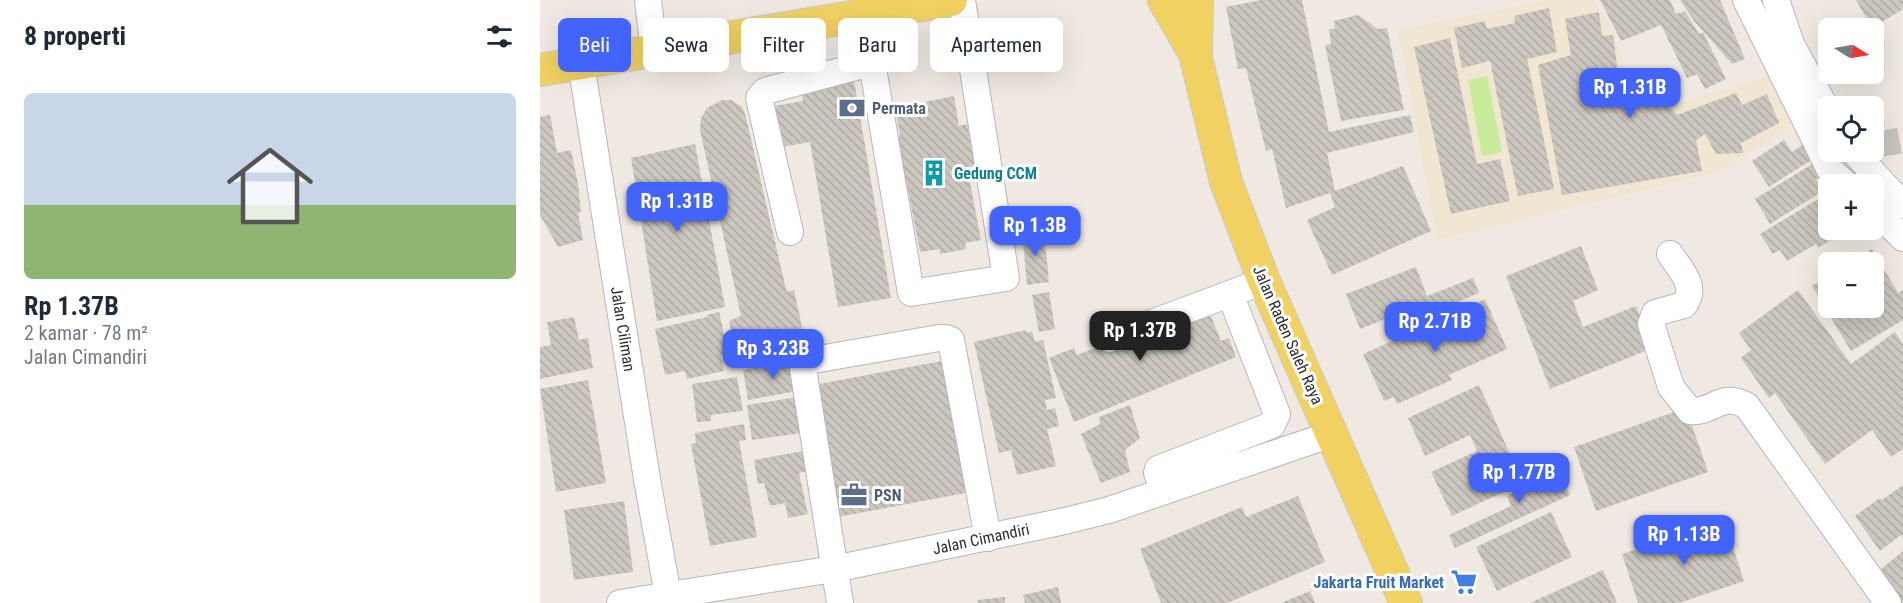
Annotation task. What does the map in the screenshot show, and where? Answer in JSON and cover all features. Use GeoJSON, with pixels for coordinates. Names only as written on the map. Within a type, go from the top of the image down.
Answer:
{"type":"FeatureCollection","features":[{"type":"Feature","properties":{"kind":"main road"},"geometry":{"type":"LineString","coordinates":[[729,38],[951,0]]}},
{"type":"Feature","properties":{"kind":"main road","name":"Jalan Raden Saleh Raya"},"geometry":{"type":"LineString","coordinates":[[1164,0],[1196,58]]}},
{"type":"Feature","properties":{"kind":"main road","name":"Jalan Raden Saleh Raya"},"geometry":{"type":"LineString","coordinates":[[1197,0],[1196,58],[1226,182],[1264,281],[1406,603]]}},
{"type":"Feature","properties":{"kind":"main road"},"geometry":{"type":"LineString","coordinates":[[540,70],[558,67]]}},
{"type":"Feature","properties":{"kind":"street"},"geometry":{"type":"LineString","coordinates":[[648,0],[650,18]]}},
{"type":"Feature","properties":{"kind":"street"},"geometry":{"type":"LineString","coordinates":[[874,72],[911,294],[1006,278],[962,0]]}},
{"type":"Feature","properties":{"kind":"street"},"geometry":{"type":"LineString","coordinates":[[1746,0],[1830,170],[1835,174]]}},
{"type":"Feature","properties":{"kind":"street"},"geometry":{"type":"LineString","coordinates":[[1776,0],[1791,44],[1819,96]]}},
{"type":"Feature","properties":{"kind":"street","name":"Jalan Ciliman"},"geometry":{"type":"LineString","coordinates":[[582,72],[645,467],[668,596]]}},
{"type":"Feature","properties":{"kind":"street"},"geometry":{"type":"LineString","coordinates":[[790,232],[759,98],[765,91],[838,72]]}},
{"type":"Feature","properties":{"kind":"street"},"geometry":{"type":"LineString","coordinates":[[1863,162],[1903,205]]}},
{"type":"Feature","properties":{"kind":"street"},"geometry":{"type":"LineString","coordinates":[[1884,220],[1903,238]]}},
{"type":"Feature","properties":{"kind":"street"},"geometry":{"type":"LineString","coordinates":[[1670,254],[1690,285],[1690,293],[1684,305],[1655,313],[1651,324],[1671,387],[1690,411],[1702,410],[1726,399],[1739,401],[1747,406],[1888,603]]}},
{"type":"Feature","properties":{"kind":"street"},"geometry":{"type":"LineString","coordinates":[[1108,339],[1264,281]]}},
{"type":"Feature","properties":{"kind":"street"},"geometry":{"type":"LineString","coordinates":[[1164,491],[1157,473],[1158,469],[1272,425],[1276,414],[1230,294]]}},
{"type":"Feature","properties":{"kind":"street"},"geometry":{"type":"LineString","coordinates":[[840,603],[802,362],[939,338],[951,340],[988,538]]}},
{"type":"Feature","properties":{"kind":"street"},"geometry":{"type":"LineString","coordinates":[[1257,362],[1293,346]]}},
{"type":"Feature","properties":{"kind":"street","name":"Jalan Cimandiri"},"geometry":{"type":"LineString","coordinates":[[621,603],[834,568],[988,538],[1109,510],[1332,434]]}},
{"type":"Feature","properties":{"kind":"shaded area"},"geometry":{"type":"Polygon","coordinates":[[[1550,0],[1593,0],[1615,34],[1627,83],[1653,68],[1677,104],[1771,76],[1795,124],[1717,172],[1437,240],[1398,30],[1550,0]]]}},
{"type":"Feature","properties":{"kind":"green space"},"geometry":{"type":"Polygon","coordinates":[[[1487,76],[1502,152],[1482,156],[1468,80],[1487,76]]]}},
{"type":"Feature","properties":{"kind":"building"},"geometry":{"type":"Polygon","coordinates":[[[1261,0],[1302,0],[1329,132],[1410,115],[1414,132],[1327,153],[1335,191],[1403,166],[1431,231],[1332,275],[1307,220],[1335,207],[1330,193],[1286,208],[1272,149],[1266,151],[1246,68],[1238,69],[1226,7],[1261,0]]]}},
{"type":"Feature","properties":{"kind":"building"},"geometry":{"type":"Polygon","coordinates":[[[1600,0],[1670,0],[1676,14],[1685,11],[1699,34],[1703,32],[1726,79],[1705,89],[1697,74],[1687,78],[1661,25],[1621,41],[1600,0]]]}},
{"type":"Feature","properties":{"kind":"building"},"geometry":{"type":"Polygon","coordinates":[[[1680,0],[1720,0],[1745,59],[1732,64],[1694,21],[1680,0]]]}},
{"type":"Feature","properties":{"kind":"building"},"geometry":{"type":"Polygon","coordinates":[[[1856,0],[1903,0],[1903,9],[1884,21],[1884,18],[1866,18],[1856,0]]]}},
{"type":"Feature","properties":{"kind":"building"},"geometry":{"type":"Polygon","coordinates":[[[1549,8],[1557,52],[1527,59],[1554,189],[1518,196],[1490,61],[1462,68],[1454,28],[1485,21],[1487,29],[1515,23],[1514,16],[1549,8]]]}},
{"type":"Feature","properties":{"kind":"building"},"geometry":{"type":"Polygon","coordinates":[[[1599,12],[1602,36],[1613,35],[1621,96],[1647,79],[1677,115],[1736,93],[1742,105],[1767,94],[1779,123],[1741,143],[1743,153],[1716,154],[1705,134],[1696,140],[1702,171],[1562,195],[1538,65],[1571,55],[1565,19],[1599,12]]]}},
{"type":"Feature","properties":{"kind":"building"},"geometry":{"type":"Polygon","coordinates":[[[1358,15],[1378,29],[1387,28],[1404,110],[1341,121],[1325,45],[1331,44],[1329,29],[1335,29],[1334,21],[1358,15]]]}},
{"type":"Feature","properties":{"kind":"building"},"geometry":{"type":"Polygon","coordinates":[[[1450,38],[1477,164],[1500,159],[1510,201],[1451,214],[1414,47],[1450,38]]]}},
{"type":"Feature","properties":{"kind":"building"},"geometry":{"type":"Polygon","coordinates":[[[854,81],[891,298],[838,307],[810,142],[781,147],[774,106],[803,101],[801,90],[854,81]]]}},
{"type":"Feature","properties":{"kind":"building","name":"Gedung CCM"},"geometry":{"type":"Polygon","coordinates":[[[954,96],[959,126],[967,124],[975,166],[967,167],[981,240],[965,243],[966,249],[940,254],[940,249],[920,252],[906,179],[900,180],[892,137],[900,136],[895,108],[954,96]]]}},
{"type":"Feature","properties":{"kind":"building"},"geometry":{"type":"Polygon","coordinates":[[[722,100],[731,100],[742,107],[746,117],[785,285],[787,292],[794,290],[803,331],[733,344],[729,321],[741,316],[700,130],[701,118],[707,108],[722,100]]]}},
{"type":"Feature","properties":{"kind":"building"},"geometry":{"type":"Polygon","coordinates":[[[550,115],[557,153],[571,150],[578,184],[581,212],[578,213],[583,240],[558,247],[540,215],[540,117],[550,115]]]}},
{"type":"Feature","properties":{"kind":"building"},"geometry":{"type":"Polygon","coordinates":[[[1784,140],[1792,152],[1804,144],[1813,159],[1769,187],[1752,161],[1784,140]]]}},
{"type":"Feature","properties":{"kind":"building"},"geometry":{"type":"Polygon","coordinates":[[[695,144],[725,307],[657,321],[631,158],[695,144]]]}},
{"type":"Feature","properties":{"kind":"building"},"geometry":{"type":"Polygon","coordinates":[[[1817,161],[1825,174],[1818,174],[1816,179],[1818,194],[1770,224],[1755,199],[1817,161]]]}},
{"type":"Feature","properties":{"kind":"building"},"geometry":{"type":"Polygon","coordinates":[[[1818,199],[1818,240],[1831,240],[1818,248],[1816,244],[1787,261],[1780,250],[1773,254],[1760,234],[1818,199]]]}},
{"type":"Feature","properties":{"kind":"building"},"geometry":{"type":"Polygon","coordinates":[[[1044,230],[1049,282],[1027,285],[1022,232],[1044,230]]]}},
{"type":"Feature","properties":{"kind":"building"},"geometry":{"type":"Polygon","coordinates":[[[1581,246],[1598,290],[1573,301],[1583,327],[1636,306],[1653,348],[1550,389],[1506,276],[1581,246]]]}},
{"type":"Feature","properties":{"kind":"building"},"geometry":{"type":"Polygon","coordinates":[[[1416,267],[1427,296],[1473,278],[1479,293],[1399,326],[1395,315],[1360,329],[1346,294],[1416,267]]]}},
{"type":"Feature","properties":{"kind":"building"},"geometry":{"type":"Polygon","coordinates":[[[1884,269],[1898,293],[1903,290],[1903,320],[1851,351],[1831,318],[1884,318],[1884,269]]]}},
{"type":"Feature","properties":{"kind":"building"},"geometry":{"type":"Polygon","coordinates":[[[1818,282],[1818,296],[1812,286],[1818,282]]]}},
{"type":"Feature","properties":{"kind":"building"},"geometry":{"type":"Polygon","coordinates":[[[1798,290],[1851,364],[1895,332],[1903,344],[1903,449],[1891,457],[1872,430],[1825,464],[1775,393],[1769,398],[1741,358],[1751,350],[1739,333],[1798,290]]]}},
{"type":"Feature","properties":{"kind":"building"},"geometry":{"type":"Polygon","coordinates":[[[1049,292],[1055,329],[1039,332],[1032,295],[1049,292]]]}},
{"type":"Feature","properties":{"kind":"building"},"geometry":{"type":"Polygon","coordinates":[[[1485,299],[1507,349],[1449,375],[1452,380],[1397,404],[1394,397],[1384,401],[1363,354],[1485,299]]]}},
{"type":"Feature","properties":{"kind":"building"},"geometry":{"type":"Polygon","coordinates":[[[1206,304],[1221,341],[1229,338],[1236,357],[1074,422],[1049,358],[1074,348],[1077,355],[1206,304]]]}},
{"type":"Feature","properties":{"kind":"building"},"geometry":{"type":"Polygon","coordinates":[[[719,312],[729,355],[721,356],[724,371],[687,379],[685,371],[665,375],[655,329],[719,312]]]}},
{"type":"Feature","properties":{"kind":"building"},"geometry":{"type":"Polygon","coordinates":[[[574,317],[579,340],[588,338],[593,368],[540,379],[540,347],[551,345],[547,322],[574,317]]]}},
{"type":"Feature","properties":{"kind":"building"},"geometry":{"type":"Polygon","coordinates":[[[1026,330],[1026,333],[1032,331],[1035,342],[1043,340],[1056,398],[1045,400],[1047,410],[1055,408],[1059,426],[1047,429],[1056,466],[1017,475],[1011,450],[999,453],[974,342],[1026,330]]]}},
{"type":"Feature","properties":{"kind":"building"},"geometry":{"type":"Polygon","coordinates":[[[952,359],[976,491],[838,517],[814,385],[952,359]]]}},
{"type":"Feature","properties":{"kind":"building"},"geometry":{"type":"Polygon","coordinates":[[[798,360],[803,390],[748,400],[743,370],[798,360]]]}},
{"type":"Feature","properties":{"kind":"building"},"geometry":{"type":"Polygon","coordinates":[[[737,377],[743,411],[711,415],[711,421],[697,422],[692,384],[737,377]]]}},
{"type":"Feature","properties":{"kind":"building"},"geometry":{"type":"Polygon","coordinates":[[[588,380],[606,483],[556,492],[540,389],[588,380]]]}},
{"type":"Feature","properties":{"kind":"building"},"geometry":{"type":"Polygon","coordinates":[[[1479,385],[1523,483],[1452,516],[1431,472],[1477,451],[1470,435],[1425,456],[1408,418],[1479,385]]]}},
{"type":"Feature","properties":{"kind":"building"},"geometry":{"type":"Polygon","coordinates":[[[804,396],[809,432],[752,440],[747,405],[804,396]]]}},
{"type":"Feature","properties":{"kind":"building"},"geometry":{"type":"Polygon","coordinates":[[[1130,405],[1140,438],[1125,450],[1130,472],[1101,483],[1081,434],[1100,424],[1099,417],[1130,405]]]}},
{"type":"Feature","properties":{"kind":"building"},"geometry":{"type":"Polygon","coordinates":[[[1686,408],[1708,472],[1596,511],[1574,447],[1686,408]]]}},
{"type":"Feature","properties":{"kind":"building"},"geometry":{"type":"Polygon","coordinates":[[[744,424],[746,440],[739,441],[757,537],[710,546],[691,444],[696,443],[695,433],[744,424]]]}},
{"type":"Feature","properties":{"kind":"building"},"geometry":{"type":"Polygon","coordinates":[[[803,451],[807,471],[799,473],[808,514],[788,518],[785,503],[770,506],[764,483],[758,484],[754,460],[803,451]]]}},
{"type":"Feature","properties":{"kind":"building"},"geometry":{"type":"Polygon","coordinates":[[[1555,462],[1570,495],[1455,548],[1449,535],[1511,506],[1507,496],[1529,486],[1525,476],[1555,462]]]}},
{"type":"Feature","properties":{"kind":"building"},"geometry":{"type":"Polygon","coordinates":[[[1903,485],[1903,538],[1901,535],[1880,551],[1855,516],[1903,485]]]}},
{"type":"Feature","properties":{"kind":"building"},"geometry":{"type":"Polygon","coordinates":[[[1298,496],[1325,562],[1227,603],[1161,603],[1140,549],[1242,507],[1246,517],[1298,496]]]}},
{"type":"Feature","properties":{"kind":"building"},"geometry":{"type":"Polygon","coordinates":[[[624,501],[633,572],[574,580],[564,510],[624,501]]]}},
{"type":"Feature","properties":{"kind":"building"},"geometry":{"type":"Polygon","coordinates":[[[1551,512],[1572,557],[1497,591],[1476,547],[1551,512]]]}},
{"type":"Feature","properties":{"kind":"building"},"geometry":{"type":"Polygon","coordinates":[[[1724,520],[1744,581],[1679,603],[1638,603],[1622,554],[1724,520]]]}},
{"type":"Feature","properties":{"kind":"building"},"geometry":{"type":"Polygon","coordinates":[[[1903,551],[1903,603],[1878,572],[1903,551]]]}},
{"type":"Feature","properties":{"kind":"building"},"geometry":{"type":"Polygon","coordinates":[[[1603,570],[1617,603],[1530,603],[1603,570]]]}},
{"type":"Feature","properties":{"kind":"building"},"geometry":{"type":"Polygon","coordinates":[[[1058,587],[1061,603],[1025,603],[1023,595],[1058,587]]]}},
{"type":"Feature","properties":{"kind":"building"},"geometry":{"type":"Polygon","coordinates":[[[1310,591],[1315,603],[1281,603],[1310,591]]]}},
{"type":"Feature","properties":{"kind":"building"},"geometry":{"type":"Polygon","coordinates":[[[1005,597],[1005,603],[978,603],[978,600],[1005,597]]]}},
{"type":"Feature","properties":{"kind":"tunnel"},"geometry":{"type":"LineString","coordinates":[[1884,143],[1903,140]]}},
{"type":"Feature","properties":{"kind":"place","name":"Permata"},"geometry":{"type":"Point","coordinates":[852,108]}},
{"type":"Feature","properties":{"kind":"place","name":"Gedung CCM"},"geometry":{"type":"Point","coordinates":[934,173]}},
{"type":"Feature","properties":{"kind":"place","name":"PSN"},"geometry":{"type":"Point","coordinates":[854,495]}},
{"type":"Feature","properties":{"kind":"place","name":"Jakarta Fruit Market"},"geometry":{"type":"Point","coordinates":[1464,582]}}]}
